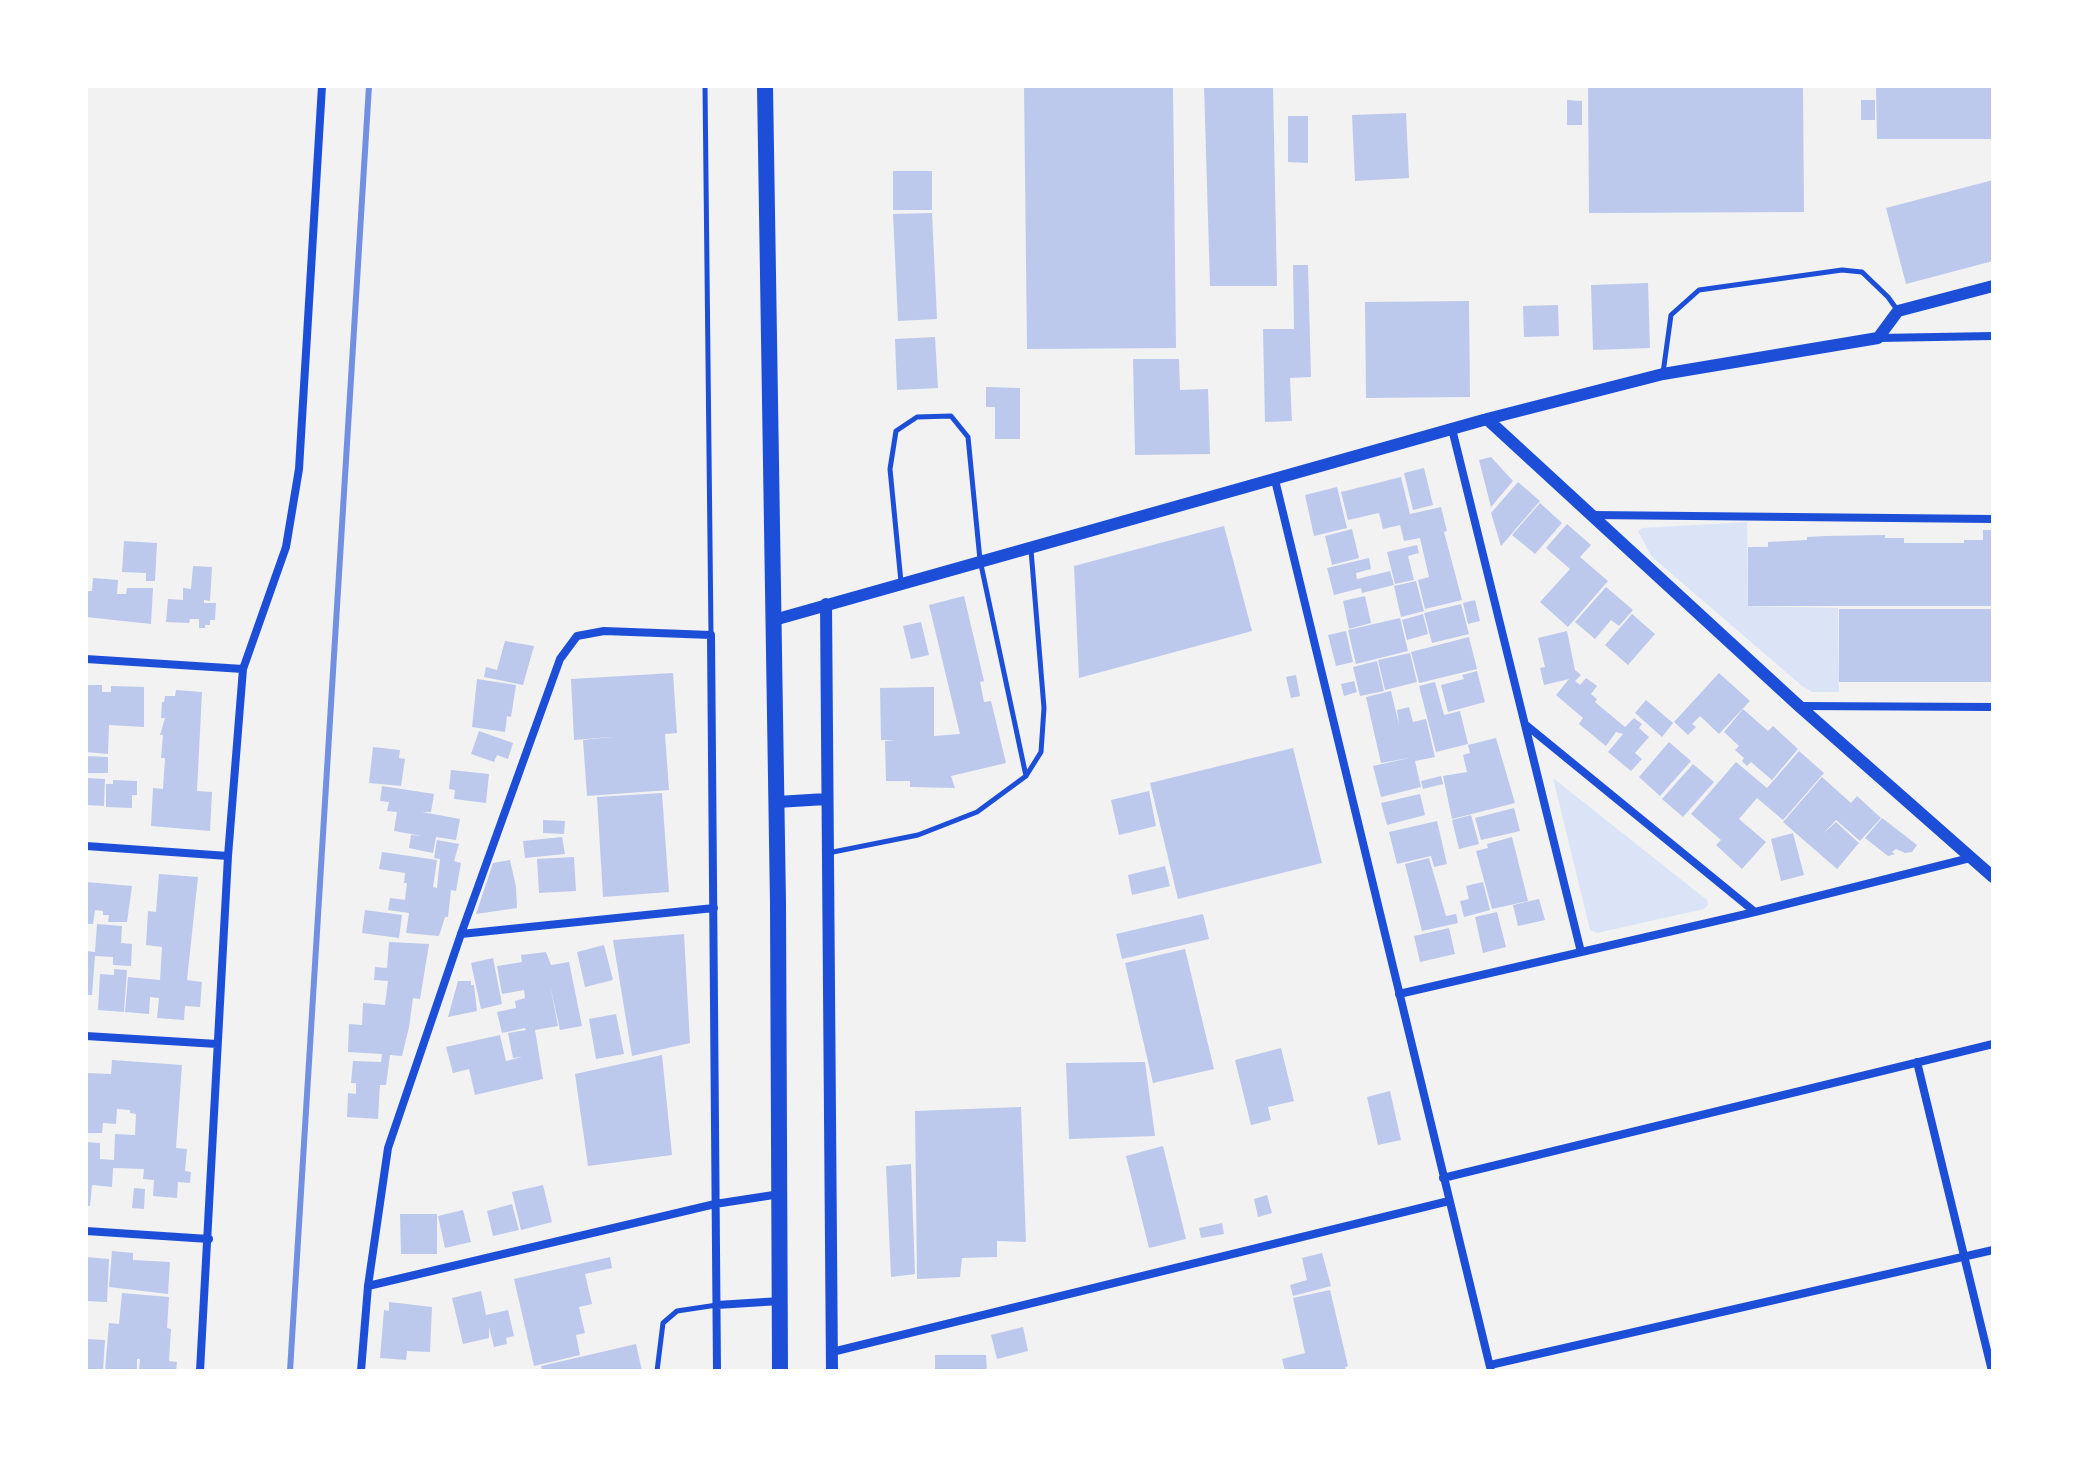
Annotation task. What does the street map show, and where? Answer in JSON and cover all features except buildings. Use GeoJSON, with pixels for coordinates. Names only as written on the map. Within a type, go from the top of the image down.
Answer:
{"type":"FeatureCollection","features":[{"type":"Feature","properties":{"kind":"main road"},"geometry":{"type":"LineString","coordinates":[[765,86],[777,802],[780,1371]]}},
{"type":"Feature","properties":{"kind":"street"},"geometry":{"type":"LineString","coordinates":[[200,1371],[228,856],[243,669],[286,547],[299,469],[322,86]]}},
{"type":"Feature","properties":{"kind":"street"},"geometry":{"type":"LineString","coordinates":[[1878,338],[1898,311],[1993,286]]}},
{"type":"Feature","properties":{"kind":"street"},"geometry":{"type":"LineString","coordinates":[[774,620],[1031,545],[1487,419],[1663,374],[1878,338],[1993,336]]}},
{"type":"Feature","properties":{"kind":"street"},"geometry":{"type":"LineString","coordinates":[[1487,419],[1799,706],[1993,877]]}},
{"type":"Feature","properties":{"kind":"street"},"geometry":{"type":"LineString","coordinates":[[1452,429],[1581,952]]}},
{"type":"Feature","properties":{"kind":"street"},"geometry":{"type":"LineString","coordinates":[[1275,480],[1490,1368],[1993,1250]]}},
{"type":"Feature","properties":{"kind":"street"},"geometry":{"type":"LineString","coordinates":[[1591,515],[1993,519]]}},
{"type":"Feature","properties":{"kind":"street"},"geometry":{"type":"LineString","coordinates":[[826,604],[832,1371]]}},
{"type":"Feature","properties":{"kind":"street"},"geometry":{"type":"LineString","coordinates":[[361,1371],[368,1286],[388,1148],[560,659],[577,636],[604,631],[711,635],[717,1371]]}},
{"type":"Feature","properties":{"kind":"street"},"geometry":{"type":"LineString","coordinates":[[86,659],[243,669]]}},
{"type":"Feature","properties":{"kind":"street"},"geometry":{"type":"LineString","coordinates":[[1799,706],[1993,707]]}},
{"type":"Feature","properties":{"kind":"street"},"geometry":{"type":"LineString","coordinates":[[1525,724],[1755,912]]}},
{"type":"Feature","properties":{"kind":"street"},"geometry":{"type":"LineString","coordinates":[[777,802],[826,799]]}},
{"type":"Feature","properties":{"kind":"street"},"geometry":{"type":"LineString","coordinates":[[86,846],[228,856]]}},
{"type":"Feature","properties":{"kind":"street"},"geometry":{"type":"LineString","coordinates":[[1399,994],[1755,912],[1970,858]]}},
{"type":"Feature","properties":{"kind":"street"},"geometry":{"type":"LineString","coordinates":[[461,934],[714,908]]}},
{"type":"Feature","properties":{"kind":"street"},"geometry":{"type":"LineString","coordinates":[[86,1036],[217,1044]]}},
{"type":"Feature","properties":{"kind":"street"},"geometry":{"type":"LineString","coordinates":[[1443,1178],[1993,1044]]}},
{"type":"Feature","properties":{"kind":"street"},"geometry":{"type":"LineString","coordinates":[[1917,1062],[1992,1371]]}},
{"type":"Feature","properties":{"kind":"street"},"geometry":{"type":"LineString","coordinates":[[368,1286],[715,1204],[780,1194]]}},
{"type":"Feature","properties":{"kind":"street"},"geometry":{"type":"LineString","coordinates":[[832,1352],[1449,1201]]}},
{"type":"Feature","properties":{"kind":"street"},"geometry":{"type":"LineString","coordinates":[[86,1231],[209,1239]]}},
{"type":"Feature","properties":{"kind":"street"},"geometry":{"type":"LineString","coordinates":[[717,1305],[780,1301]]}},
{"type":"Feature","properties":{"kind":"lane"},"geometry":{"type":"LineString","coordinates":[[705,86],[711,635]]}},
{"type":"Feature","properties":{"kind":"lane"},"geometry":{"type":"LineString","coordinates":[[1663,374],[1671,315],[1699,290],[1842,270],[1862,272],[1898,311]]}},
{"type":"Feature","properties":{"kind":"lane"},"geometry":{"type":"LineString","coordinates":[[901,583],[890,469],[896,431],[917,417],[951,416],[968,437],[980,560],[1026,776]]}},
{"type":"Feature","properties":{"kind":"lane"},"geometry":{"type":"LineString","coordinates":[[827,854],[918,835],[977,812],[1026,776],[1041,752],[1044,708],[1031,545]]}},
{"type":"Feature","properties":{"kind":"lane"},"geometry":{"type":"LineString","coordinates":[[657,1371],[663,1323],[677,1311],[717,1305]]}},
{"type":"Feature","properties":{"kind":"shaded area"},"geometry":{"type":"Polygon","coordinates":[[[1747,522],[1748,606],[1838,608],[1839,692],[1812,692],[1802,686],[1651,556],[1638,531],[1642,528],[1747,522]]]}},
{"type":"Feature","properties":{"kind":"shaded area"},"geometry":{"type":"Polygon","coordinates":[[[1553,778],[1707,900],[1708,905],[1704,909],[1597,933],[1590,930],[1553,778]]]}},
{"type":"Feature","properties":{"kind":"railway"},"geometry":{"type":"LineString","coordinates":[[290,1371],[369,86]]}}]}
